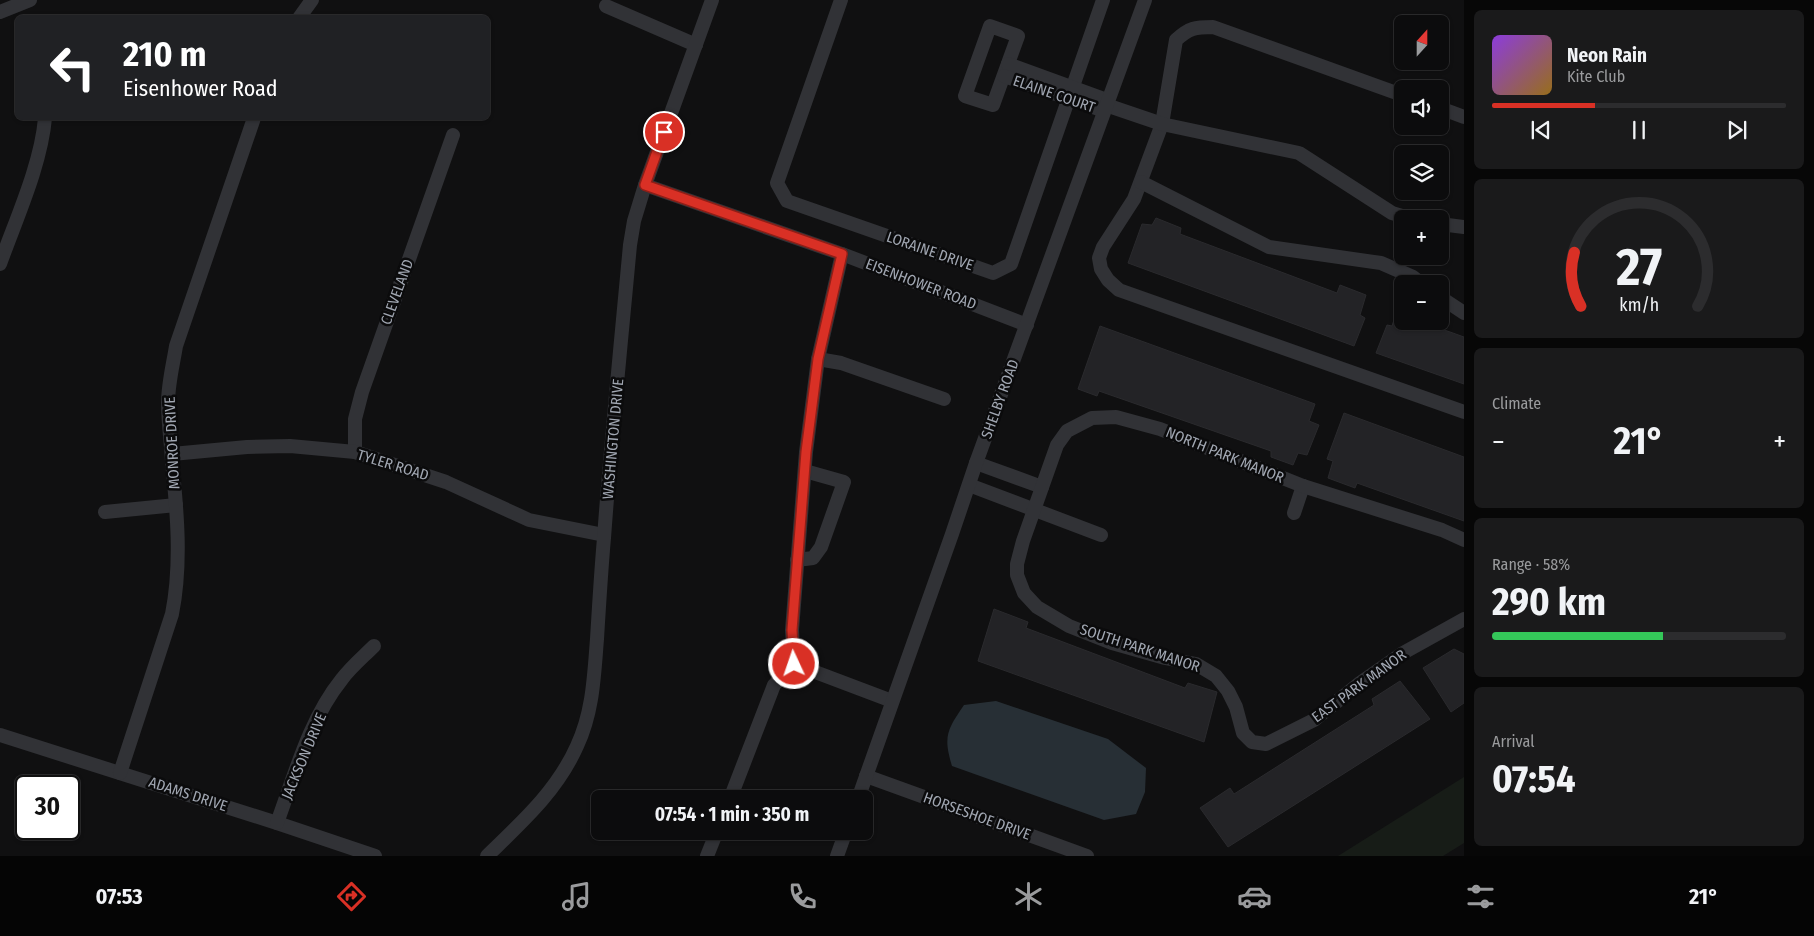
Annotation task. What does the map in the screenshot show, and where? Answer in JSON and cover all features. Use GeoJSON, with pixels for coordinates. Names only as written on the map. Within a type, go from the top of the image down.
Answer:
{"type":"FeatureCollection","features":[{"type":"Feature","properties":{"kind":"street"},"geometry":{"type":"LineString","coordinates":[[301,15],[312,0]]}},
{"type":"Feature","properties":{"kind":"street","name":"WASHINGTON DRIVE"},"geometry":{"type":"LineString","coordinates":[[487,856],[543,801],[568,766],[583,731],[592,700],[604,535],[630,245],[634,221],[645,185],[712,0]]}},
{"type":"Feature","properties":{"kind":"street","name":"LORAINE DRIVE"},"geometry":{"type":"LineString","coordinates":[[841,0],[777,183],[787,201],[994,274],[1011,264],[1103,0]]}},
{"type":"Feature","properties":{"kind":"street","name":"SHELBY ROAD"},"geometry":{"type":"LineString","coordinates":[[861,790],[976,464],[1145,0]]}},
{"type":"Feature","properties":{"kind":"street"},"geometry":{"type":"LineString","coordinates":[[606,6],[696,45]]}},
{"type":"Feature","properties":{"kind":"street"},"geometry":{"type":"LineString","coordinates":[[0,12],[25,7]]}},
{"type":"Feature","properties":{"kind":"street","name":"ELAINE COURT"},"geometry":{"type":"LineString","coordinates":[[990,26],[1018,36],[1006,70],[994,105],[964,96],[990,26]]}},
{"type":"Feature","properties":{"kind":"street"},"geometry":{"type":"LineString","coordinates":[[1394,92],[1213,27],[1198,27],[1185,32],[1176,40],[1162,124],[1141,182],[1123,218],[1103,247],[1099,258],[1101,269],[1108,280],[1119,290],[1464,412]]}},
{"type":"Feature","properties":{"kind":"street","name":"ELAINE COURT"},"geometry":{"type":"LineString","coordinates":[[1006,70],[1162,124],[1298,153],[1394,214]]}},
{"type":"Feature","properties":{"kind":"street"},"geometry":{"type":"LineString","coordinates":[[1449,111],[1464,117]]}},
{"type":"Feature","properties":{"kind":"street"},"geometry":{"type":"LineString","coordinates":[[0,264],[31,175],[44,130],[45,120]]}},
{"type":"Feature","properties":{"kind":"street","name":"MONROE DRIVE"},"geometry":{"type":"LineString","coordinates":[[120,773],[172,614],[176,584],[176,505],[168,404],[169,384],[176,346],[253,120]]}},
{"type":"Feature","properties":{"kind":"street","name":"CLEVELAND"},"geometry":{"type":"LineString","coordinates":[[356,452],[356,419],[362,392],[453,135]]}},
{"type":"Feature","properties":{"kind":"street"},"geometry":{"type":"LineString","coordinates":[[1141,182],[1269,247],[1381,263],[1408,275]]}},
{"type":"Feature","properties":{"kind":"street","name":"EISENHOWER ROAD"},"geometry":{"type":"LineString","coordinates":[[645,185],[842,254],[1027,325]]}},
{"type":"Feature","properties":{"kind":"street"},"geometry":{"type":"LineString","coordinates":[[1449,225],[1464,227]]}},
{"type":"Feature","properties":{"kind":"street"},"geometry":{"type":"LineString","coordinates":[[733,790],[774,685],[794,664],[792,630],[797,560],[818,359],[842,254]]}},
{"type":"Feature","properties":{"kind":"street"},"geometry":{"type":"LineString","coordinates":[[1449,303],[1464,313]]}},
{"type":"Feature","properties":{"kind":"street"},"geometry":{"type":"LineString","coordinates":[[818,359],[841,364],[944,399]]}},
{"type":"Feature","properties":{"kind":"street","name":"NORTH PARK MANOR"},"geometry":{"type":"LineString","coordinates":[[1034,509],[1057,445],[1067,431],[1092,418],[1116,417],[1160,429],[1303,486],[1442,530],[1464,540]]}},
{"type":"Feature","properties":{"kind":"street","name":"TYLER ROAD"},"geometry":{"type":"LineString","coordinates":[[172,454],[247,447],[290,446],[356,452],[446,482],[529,520],[604,535]]}},
{"type":"Feature","properties":{"kind":"street"},"geometry":{"type":"LineString","coordinates":[[976,464],[1042,487]]}},
{"type":"Feature","properties":{"kind":"street"},"geometry":{"type":"LineString","coordinates":[[797,560],[813,558],[821,547],[844,482],[805,471]]}},
{"type":"Feature","properties":{"kind":"street"},"geometry":{"type":"LineString","coordinates":[[969,486],[1101,535]]}},
{"type":"Feature","properties":{"kind":"street"},"geometry":{"type":"LineString","coordinates":[[1294,513],[1303,486]]}},
{"type":"Feature","properties":{"kind":"street"},"geometry":{"type":"LineString","coordinates":[[105,512],[176,505]]}},
{"type":"Feature","properties":{"kind":"street","name":"SOUTH PARK MANOR"},"geometry":{"type":"LineString","coordinates":[[1034,509],[1017,564],[1017,575],[1020,584],[1030,600],[1037,607],[1069,626],[1112,643],[1165,658],[1196,664],[1216,676],[1228,691],[1236,707],[1242,733],[1252,742]]}},
{"type":"Feature","properties":{"kind":"street","name":"EAST PARK MANOR"},"geometry":{"type":"LineString","coordinates":[[1252,742],[1266,744],[1314,720],[1360,683],[1403,653],[1464,619]]}},
{"type":"Feature","properties":{"kind":"street","name":"JACKSON DRIVE"},"geometry":{"type":"LineString","coordinates":[[277,823],[308,741],[327,702],[342,680],[374,646]]}},
{"type":"Feature","properties":{"kind":"street"},"geometry":{"type":"LineString","coordinates":[[794,664],[892,701]]}},
{"type":"Feature","properties":{"kind":"street","name":"ADAMS DRIVE"},"geometry":{"type":"LineString","coordinates":[[0,735],[375,856]]}},
{"type":"Feature","properties":{"kind":"street","name":"HORSESHOE DRIVE"},"geometry":{"type":"LineString","coordinates":[[866,776],[1087,856]]}},
{"type":"Feature","properties":{"kind":"street"},"geometry":{"type":"LineString","coordinates":[[707,856],[713,840]]}},
{"type":"Feature","properties":{"kind":"street"},"geometry":{"type":"LineString","coordinates":[[838,856],[843,840]]}},
{"type":"Feature","properties":{"kind":"shaded area"},"geometry":{"type":"Polygon","coordinates":[[[996,701],[1108,739],[1146,768],[1145,792],[1136,814],[1104,820],[952,766],[947,740],[948,734],[950,727],[964,705],[996,701]]]}},
{"type":"Feature","properties":{"kind":"shaded area"},"geometry":{"type":"Polygon","coordinates":[[[1464,777],[1464,843],[1443,856],[1338,856],[1464,777]]]}},
{"type":"Feature","properties":{"kind":"building"},"geometry":{"type":"Polygon","coordinates":[[[1156,218],[1181,228],[1180,234],[1337,293],[1340,285],[1366,295],[1360,315],[1365,318],[1354,346],[1128,263],[1142,224],[1152,225],[1156,218]]]}},
{"type":"Feature","properties":{"kind":"building"},"geometry":{"type":"Polygon","coordinates":[[[1394,320],[1394,330],[1444,330],[1464,337],[1464,384],[1376,353],[1387,325],[1392,326],[1394,320]]]}},
{"type":"Feature","properties":{"kind":"building"},"geometry":{"type":"Polygon","coordinates":[[[1100,326],[1315,404],[1309,421],[1319,425],[1307,455],[1298,453],[1293,465],[1271,457],[1271,451],[1099,391],[1097,396],[1078,389],[1100,326]]]}},
{"type":"Feature","properties":{"kind":"building"},"geometry":{"type":"Polygon","coordinates":[[[1344,413],[1464,457],[1464,521],[1357,483],[1355,488],[1328,478],[1333,461],[1327,459],[1344,413]]]}},
{"type":"Feature","properties":{"kind":"building"},"geometry":{"type":"Polygon","coordinates":[[[994,609],[1028,622],[1026,628],[1185,688],[1188,683],[1217,692],[1204,742],[978,661],[994,609]]]}},
{"type":"Feature","properties":{"kind":"building"},"geometry":{"type":"Polygon","coordinates":[[[1454,649],[1464,654],[1464,703],[1451,712],[1423,668],[1454,649]]]}},
{"type":"Feature","properties":{"kind":"building"},"geometry":{"type":"Polygon","coordinates":[[[1400,681],[1430,719],[1228,847],[1200,808],[1230,788],[1234,794],[1374,705],[1372,699],[1400,681]]]}},
{"type":"Feature","properties":{"kind":"route"},"geometry":{"type":"LineString","coordinates":[[664,132],[645,185],[842,254],[818,359],[806,452],[792,630],[794,664]]}}]}
